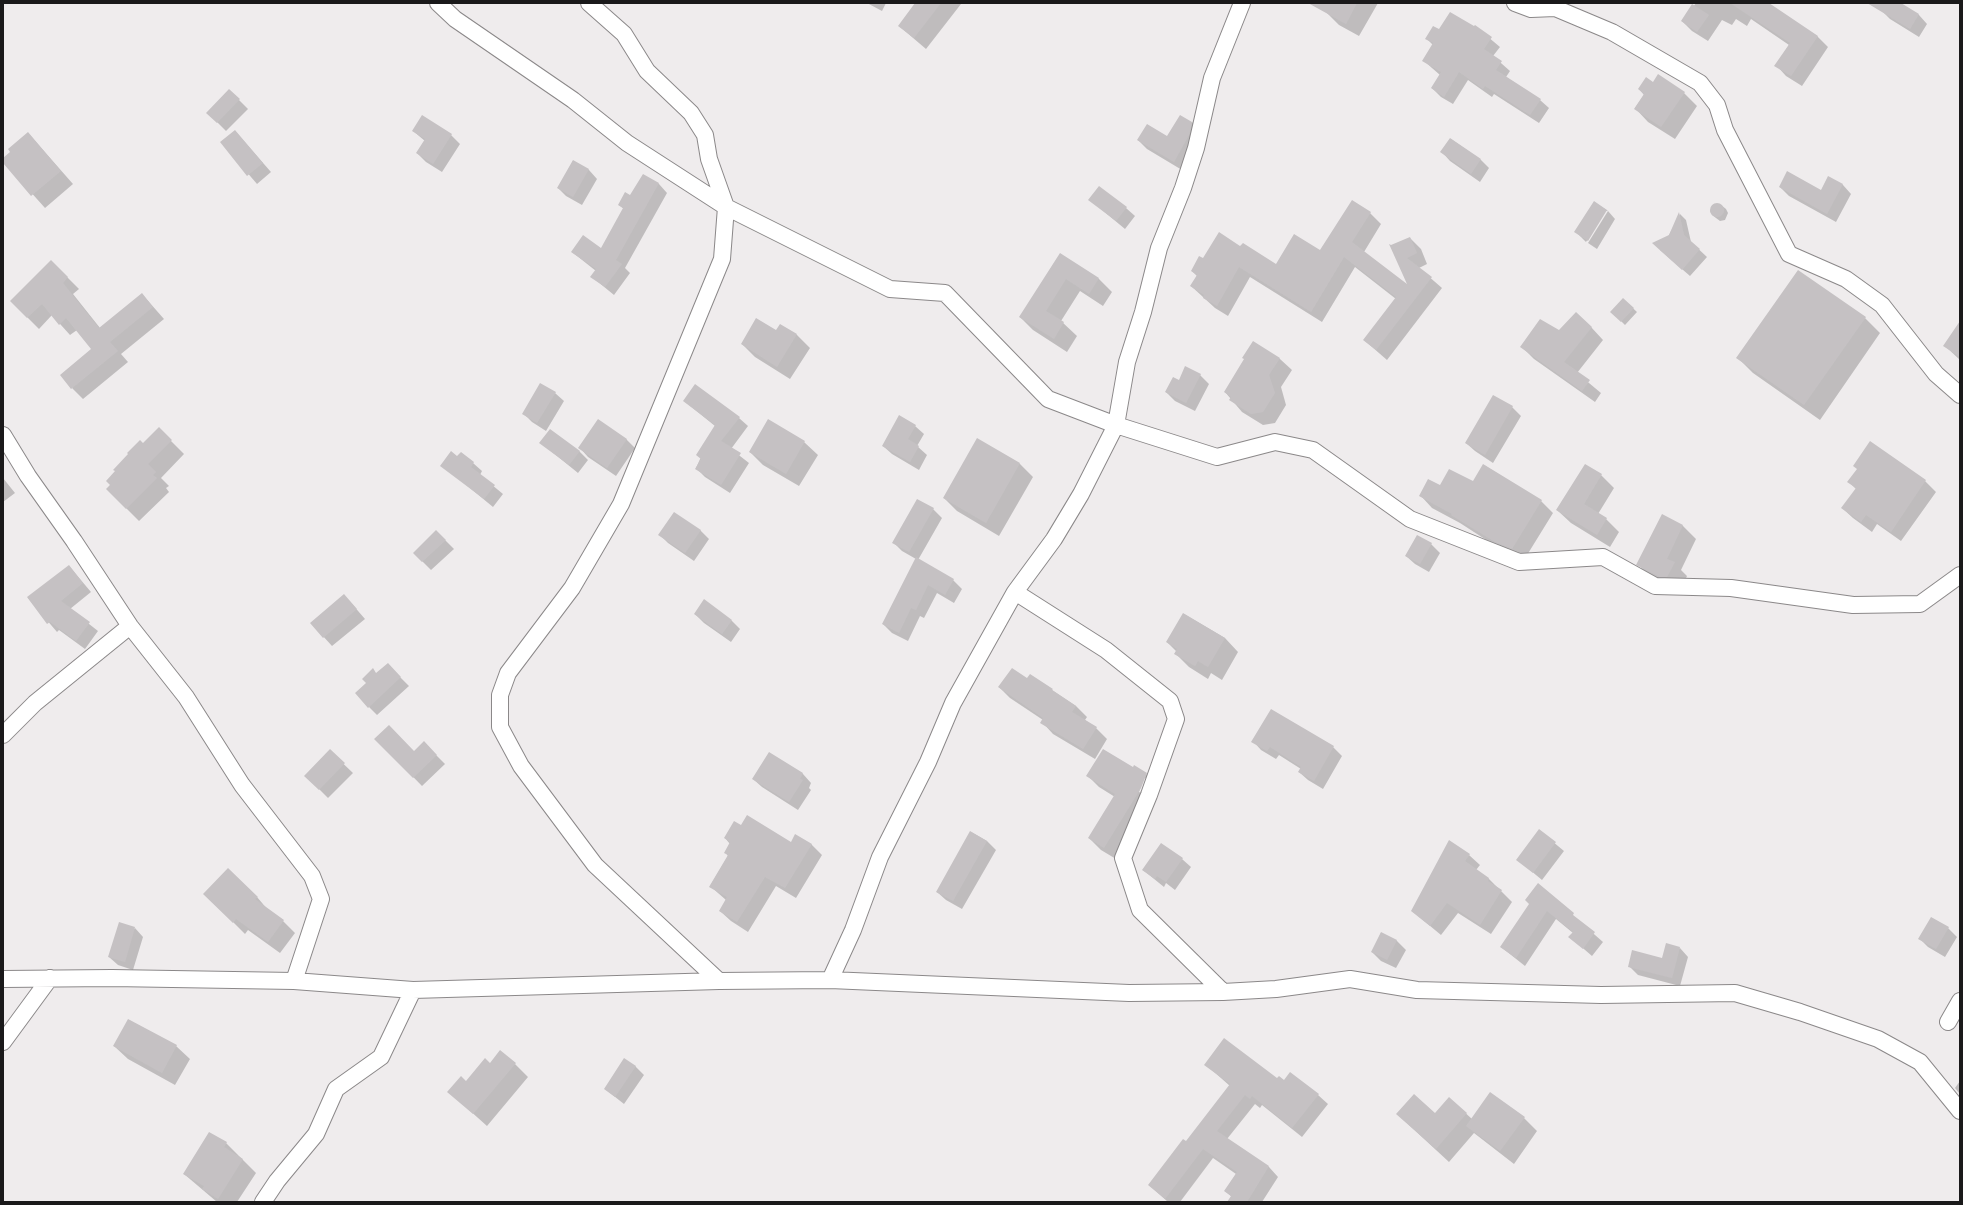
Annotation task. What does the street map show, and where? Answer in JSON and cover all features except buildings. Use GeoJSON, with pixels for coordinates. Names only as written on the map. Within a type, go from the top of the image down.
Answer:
{"type":"FeatureCollection","features":[{"type":"Feature","properties":{"kind":"street"},"geometry":{"type":"LineString","coordinates":[[438,3],[454,19],[573,100],[627,143],[726,207],[890,289],[945,293],[1048,399],[1116,425],[1217,457],[1275,442],[1312,450],[1410,519],[1519,562],[1603,556],[1655,586],[1730,588],[1853,605],[1920,604],[1960,575]]}},
{"type":"Feature","properties":{"kind":"street"},"geometry":{"type":"LineString","coordinates":[[589,3],[624,34],[647,71],[691,112],[705,135],[708,159],[726,207],[722,259],[621,504],[572,588],[508,673],[500,695],[500,727],[521,766],[595,865],[719,981]]}},
{"type":"Feature","properties":{"kind":"street"},"geometry":{"type":"LineString","coordinates":[[830,980],[853,930],[880,857],[928,762],[953,703],[1015,592],[1058,533],[1081,494],[1116,425],[1127,362],[1143,312],[1159,248],[1183,188],[1196,148],[1212,78],[1242,3]]}},
{"type":"Feature","properties":{"kind":"street"},"geometry":{"type":"LineString","coordinates":[[1515,3],[1531,9],[1556,6],[1612,32],[1700,83],[1717,105],[1725,130],[1789,254],[1846,279],[1882,305],[1936,374],[1960,395]]}},
{"type":"Feature","properties":{"kind":"street"},"geometry":{"type":"LineString","coordinates":[[3,435],[28,476],[74,541],[130,626],[186,697],[242,785],[312,876],[321,899],[294,981]]}},
{"type":"Feature","properties":{"kind":"street"},"geometry":{"type":"LineString","coordinates":[[1015,592],[1106,650],[1170,701],[1176,719],[1149,795],[1123,858],[1140,910],[1223,992]]}},
{"type":"Feature","properties":{"kind":"street"},"geometry":{"type":"LineString","coordinates":[[3,735],[35,702],[130,626]]}},
{"type":"Feature","properties":{"kind":"street"},"geometry":{"type":"LineString","coordinates":[[3,979],[50,978],[294,981],[413,990],[719,981],[830,980],[1129,993],[1223,992],[1276,989],[1350,979],[1417,990],[1601,995],[1735,993],[1800,1012],[1878,1039],[1920,1062],[1960,1112]]}},
{"type":"Feature","properties":{"kind":"street"},"geometry":{"type":"LineString","coordinates":[[3,1042],[50,978]]}},
{"type":"Feature","properties":{"kind":"street"},"geometry":{"type":"LineString","coordinates":[[263,1202],[277,1181],[316,1134],[336,1089],[381,1058],[413,990]]}},
{"type":"Feature","properties":{"kind":"street"},"geometry":{"type":"LineString","coordinates":[[1948,1022],[1960,1001]]}}]}
